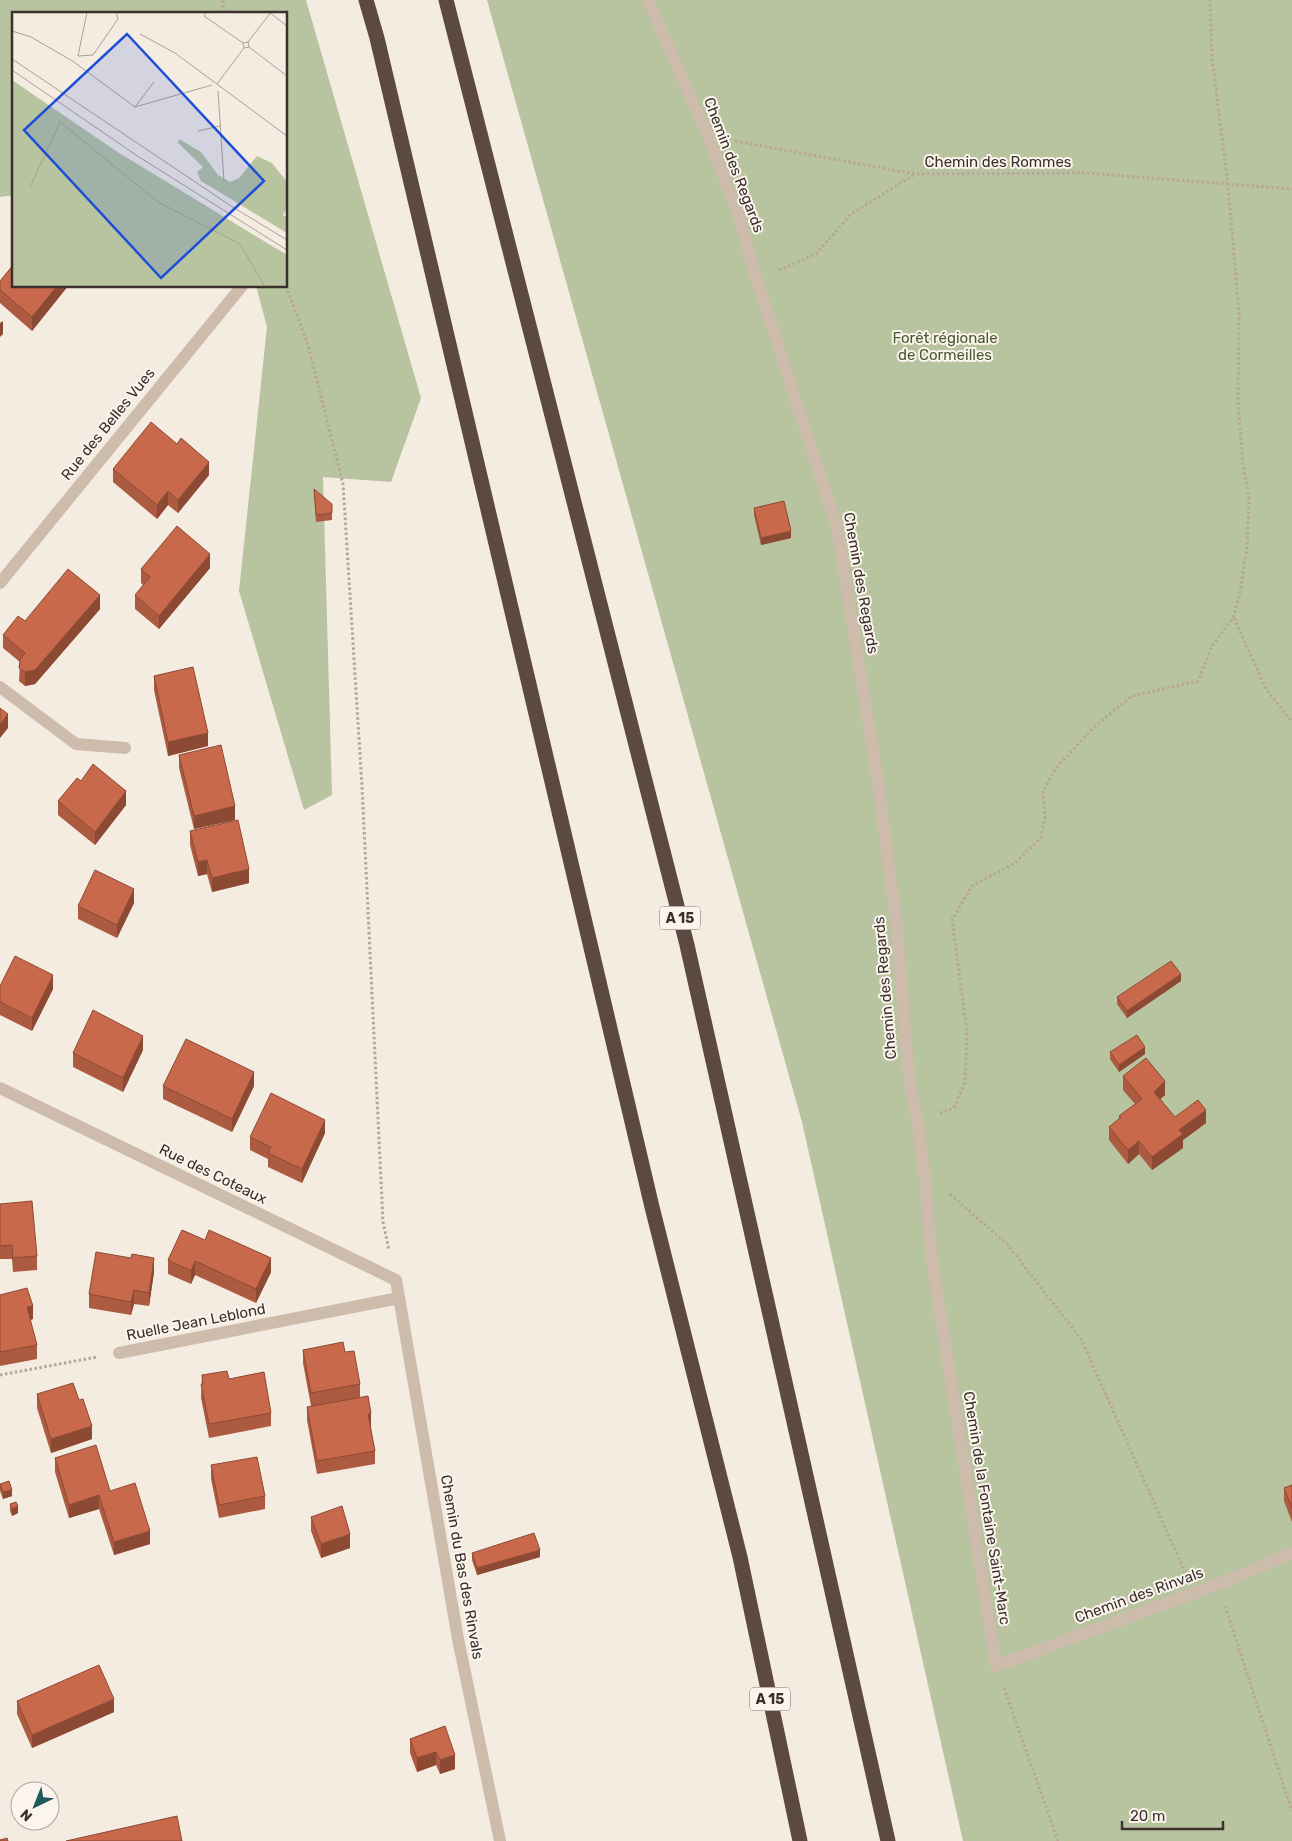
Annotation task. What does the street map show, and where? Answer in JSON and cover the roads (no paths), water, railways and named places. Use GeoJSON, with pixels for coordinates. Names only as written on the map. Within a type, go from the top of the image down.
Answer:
{"type":"FeatureCollection","features":[{"type":"Feature","properties":{"kind":"highway","name":"A 15"},"geometry":{"type":"LineString","coordinates":[[366,0],[377,38],[654,1216],[740,1557],[800,1841]]}},
{"type":"Feature","properties":{"kind":"highway","name":"A 15"},"geometry":{"type":"LineString","coordinates":[[446,0],[687,945],[888,1841]]}},
{"type":"Feature","properties":{"kind":"street","name":"Chemin des Regards"},"geometry":{"type":"LineString","coordinates":[[648,0],[708,134],[740,216],[756,278],[837,527],[878,783],[896,920],[909,1078],[924,1170]]}},
{"type":"Feature","properties":{"kind":"street","name":"Rue des Belles Vues"},"geometry":{"type":"LineString","coordinates":[[0,583],[240,288]]}},
{"type":"Feature","properties":{"kind":"street"},"geometry":{"type":"LineString","coordinates":[[0,687],[76,744],[125,748]]}},
{"type":"Feature","properties":{"kind":"street","name":"Rue des Coteaux"},"geometry":{"type":"LineString","coordinates":[[0,1088],[396,1280],[399,1298]]}},
{"type":"Feature","properties":{"kind":"street","name":"Chemin de la Fontaine Saint-Marc"},"geometry":{"type":"LineString","coordinates":[[924,1170],[932,1261],[996,1666]]}},
{"type":"Feature","properties":{"kind":"street","name":"Ruelle Jean Leblond"},"geometry":{"type":"LineString","coordinates":[[119,1353],[399,1298]]}},
{"type":"Feature","properties":{"kind":"street","name":"Chemin du Bas des Rinvals"},"geometry":{"type":"LineString","coordinates":[[399,1298],[458,1639],[500,1841]]}},
{"type":"Feature","properties":{"kind":"street","name":"Chemin des Rinvals"},"geometry":{"type":"LineString","coordinates":[[996,1666],[1218,1584],[1292,1553]]}},
{"type":"Feature","properties":{"kind":"park label","name":"Forêt régionale de Cormeilles"},"geometry":{"type":"Point","coordinates":[945,346]}}]}
